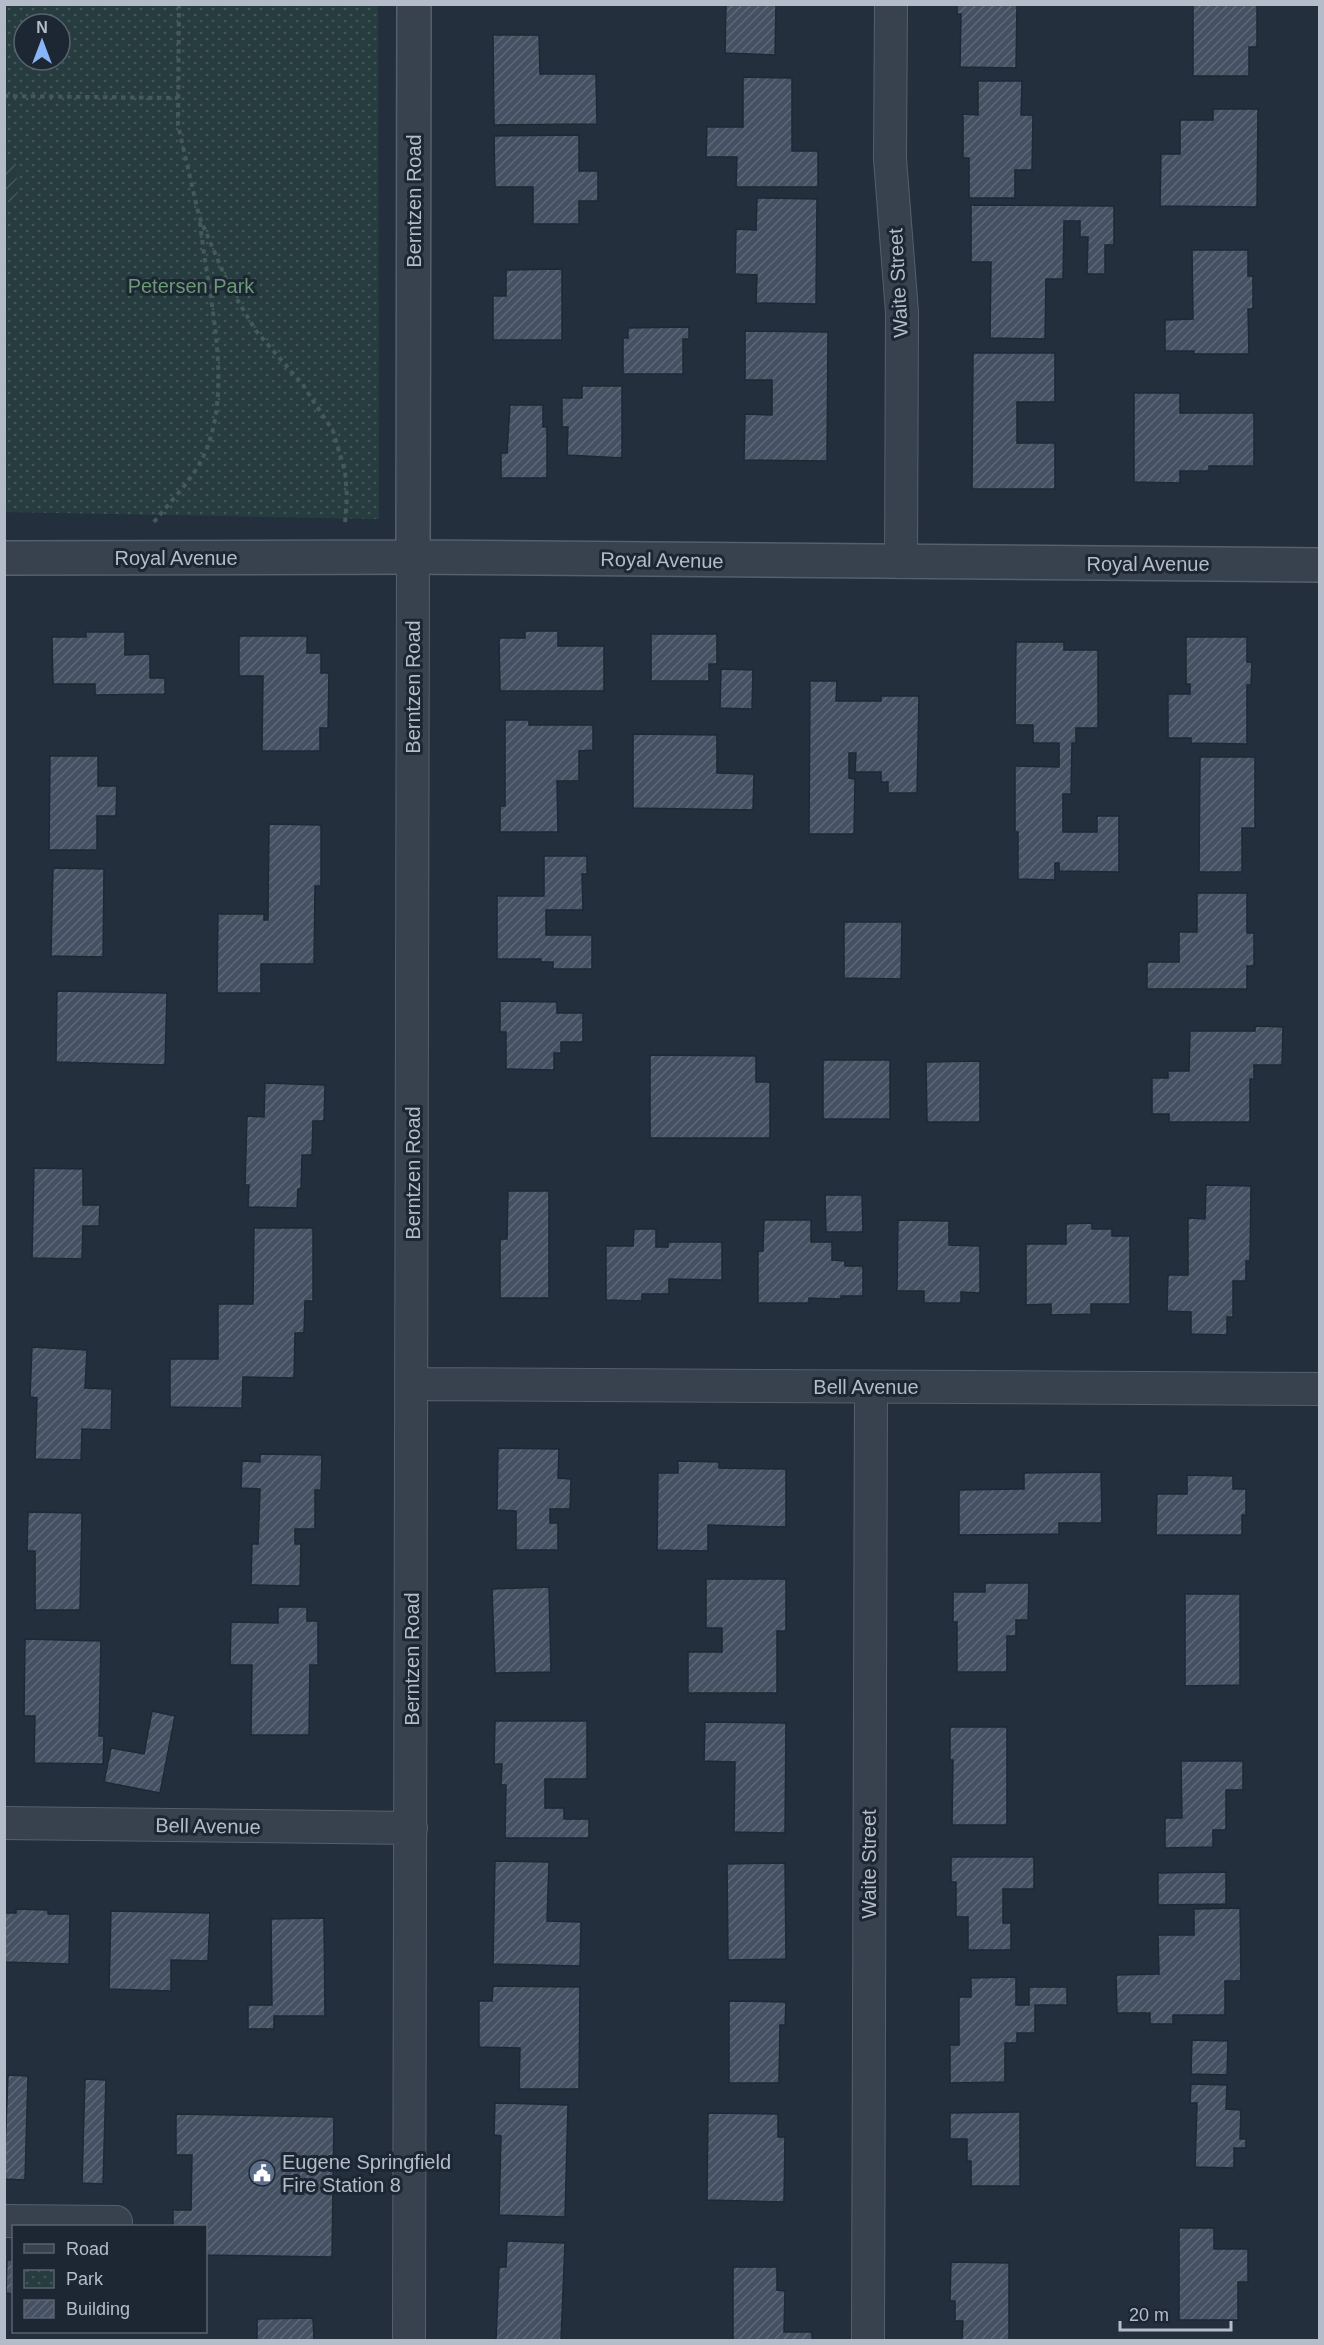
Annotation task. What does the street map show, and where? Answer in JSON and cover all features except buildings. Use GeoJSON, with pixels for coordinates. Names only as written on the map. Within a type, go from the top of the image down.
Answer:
{"type":"FeatureCollection","features":[{"type":"Feature","properties":{"kind":"street","name":"Berntzen Road"},"geometry":{"type":"LineString","coordinates":[[409,2340],[414,4]]}},
{"type":"Feature","properties":{"kind":"street","name":"Waite Street"},"geometry":{"type":"LineString","coordinates":[[891,4],[890,159],[902,303],[901,562]]}},
{"type":"Feature","properties":{"kind":"street","name":"Royal Avenue"},"geometry":{"type":"LineString","coordinates":[[4,558],[413,558],[1320,565]]}},
{"type":"Feature","properties":{"kind":"street","name":"Bell Avenue"},"geometry":{"type":"LineString","coordinates":[[412,1384],[1320,1389]]}},
{"type":"Feature","properties":{"kind":"street","name":"Waite Street"},"geometry":{"type":"LineString","coordinates":[[868,2340],[871,1387]]}},
{"type":"Feature","properties":{"kind":"street","name":"Bell Avenue"},"geometry":{"type":"LineString","coordinates":[[4,1823],[411,1828]]}},
{"type":"Feature","properties":{"kind":"street"},"geometry":{"type":"LineString","coordinates":[[4,2221],[116,2222]]}},
{"type":"Feature","properties":{"kind":"path"},"geometry":{"type":"LineString","coordinates":[[120,558],[149,528],[193,474],[212,434],[218,400],[217,362],[199,216],[178,125],[179,4]]}},
{"type":"Feature","properties":{"kind":"path"},"geometry":{"type":"LineString","coordinates":[[4,96],[178,98]]}},
{"type":"Feature","properties":{"kind":"path"},"geometry":{"type":"LineString","coordinates":[[199,216],[229,286],[256,331],[313,398],[333,430],[345,471],[347,498],[344,558]]}},
{"type":"Feature","properties":{"kind":"green space","name":"Petersen Park"},"geometry":{"type":"Polygon","coordinates":[[[5,5],[378,5],[379,519],[5,512],[5,5]]]}},
{"type":"Feature","properties":{"kind":"green space"},"geometry":{"type":"Polygon","coordinates":[[[16,162],[18,200],[5,201],[5,163],[16,162]]]}},
{"type":"Feature","properties":{"kind":"place","name":"Eugene Springfield Fire Station 8"},"geometry":{"type":"Point","coordinates":[262,2173]}}]}
